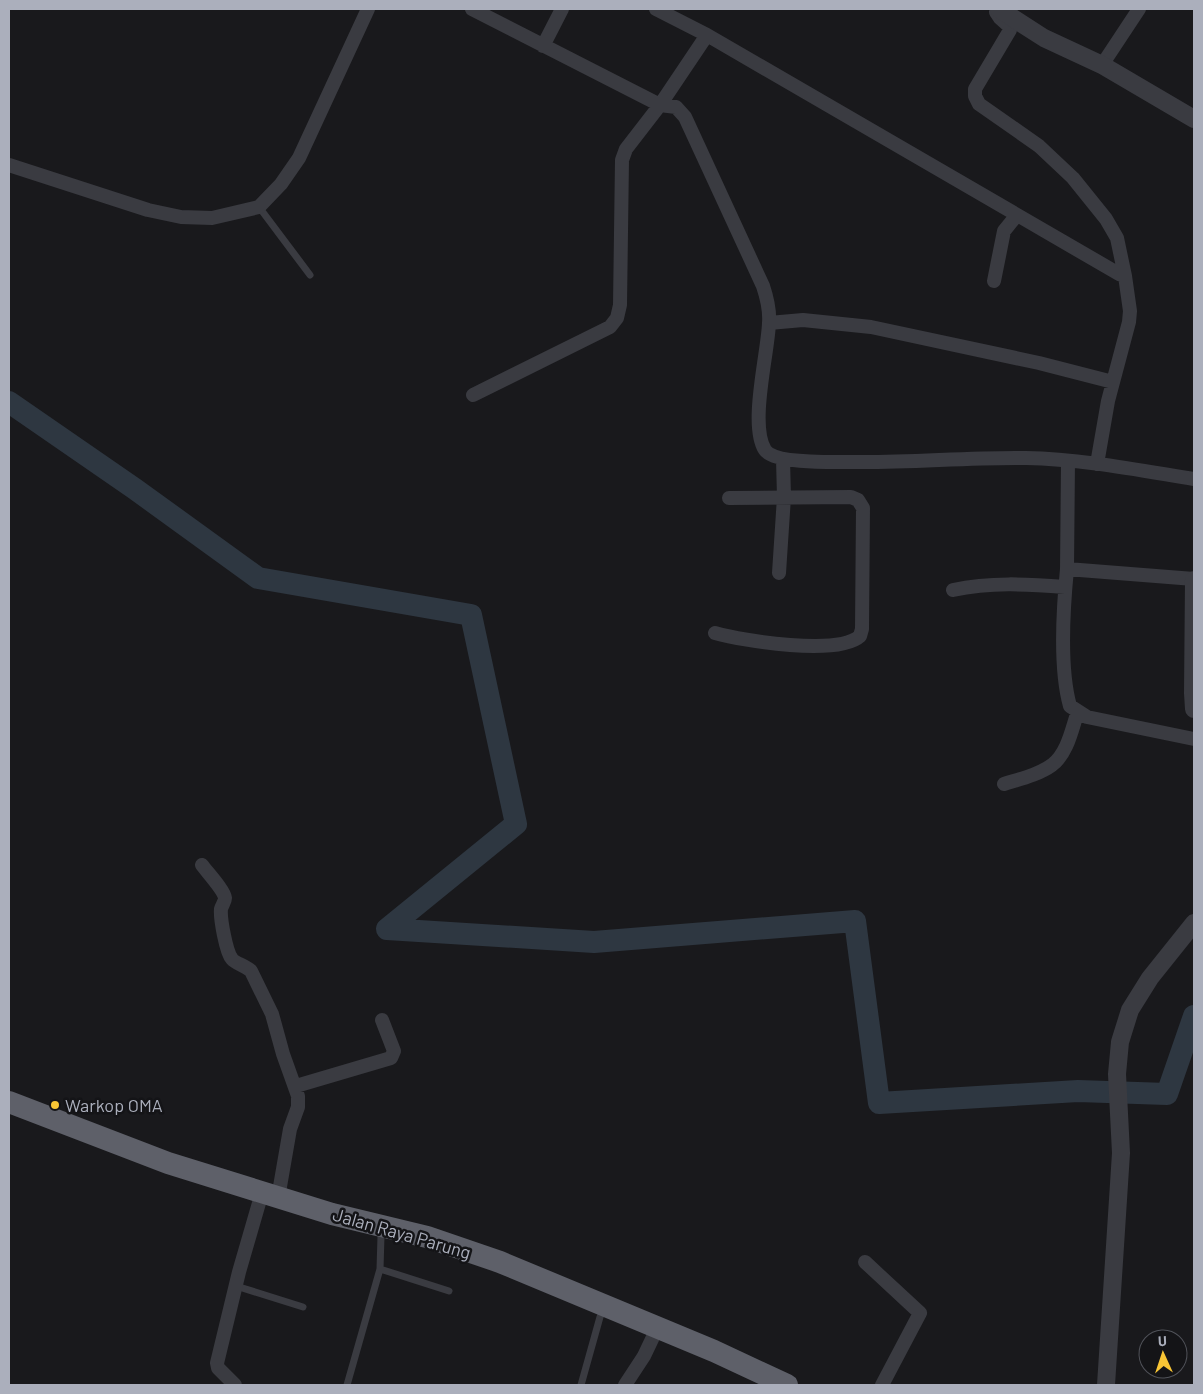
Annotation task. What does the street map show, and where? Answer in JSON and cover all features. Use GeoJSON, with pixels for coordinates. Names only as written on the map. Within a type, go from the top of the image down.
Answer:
{"type":"FeatureCollection","features":[{"type":"Feature","properties":{"kind":"highway","name":"Jalan Raya Parung"},"geometry":{"type":"LineString","coordinates":[[9,1102],[326,1223],[430,1248],[486,1267],[563,1299],[714,1351],[787,1385]]}},
{"type":"Feature","properties":{"kind":"highway","name":"Jalan Raya Parung"},"geometry":{"type":"LineString","coordinates":[[9,1115],[54,1134],[162,1172],[269,1201],[427,1237],[500,1262],[759,1385]]}},
{"type":"Feature","properties":{"kind":"street"},"geometry":{"type":"LineString","coordinates":[[9,165],[148,210],[181,216],[212,218],[260,207],[281,184],[299,158],[368,9]]}},
{"type":"Feature","properties":{"kind":"street"},"geometry":{"type":"LineString","coordinates":[[472,9],[660,106],[676,107],[685,118],[764,286],[768,302],[769,323],[761,388],[760,431],[761,441],[766,451],[774,457],[783,459],[865,462],[1027,458],[1097,464],[1194,479]]}},
{"type":"Feature","properties":{"kind":"street"},"geometry":{"type":"LineString","coordinates":[[544,46],[562,9]]}},
{"type":"Feature","properties":{"kind":"street"},"geometry":{"type":"LineString","coordinates":[[656,9],[707,35],[1125,276]]}},
{"type":"Feature","properties":{"kind":"street"},"geometry":{"type":"LineString","coordinates":[[1097,464],[1102,428],[1129,322],[1130,310],[1117,238],[1106,219],[1073,178],[1039,146],[979,104],[975,96],[975,88],[1010,30],[1010,27],[996,12],[998,9],[1044,38],[1102,65],[1194,119]]}},
{"type":"Feature","properties":{"kind":"street"},"geometry":{"type":"LineString","coordinates":[[1102,65],[1140,9]]}},
{"type":"Feature","properties":{"kind":"street"},"geometry":{"type":"LineString","coordinates":[[473,395],[610,327],[617,318],[620,305],[622,160],[626,149],[660,106],[707,35]]}},
{"type":"Feature","properties":{"kind":"street"},"geometry":{"type":"LineString","coordinates":[[994,281],[1004,231],[1017,215]]}},
{"type":"Feature","properties":{"kind":"street"},"geometry":{"type":"LineString","coordinates":[[769,323],[803,320],[871,327],[1039,363],[1113,382]]}},
{"type":"Feature","properties":{"kind":"street"},"geometry":{"type":"LineString","coordinates":[[779,573],[784,497],[783,459]]}},
{"type":"Feature","properties":{"kind":"street"},"geometry":{"type":"LineString","coordinates":[[1068,461],[1064,643],[1066,691],[1070,706],[1087,717],[1194,739]]}},
{"type":"Feature","properties":{"kind":"street"},"geometry":{"type":"LineString","coordinates":[[715,633],[758,643],[790,645],[826,644],[851,642],[860,636],[862,628],[863,508],[858,500],[851,497],[729,498]]}},
{"type":"Feature","properties":{"kind":"street"},"geometry":{"type":"LineString","coordinates":[[1067,569],[1194,580],[1192,693],[1194,709]]}},
{"type":"Feature","properties":{"kind":"street"},"geometry":{"type":"LineString","coordinates":[[953,590],[985,584],[1030,584],[1065,587]]}},
{"type":"Feature","properties":{"kind":"street"},"geometry":{"type":"LineString","coordinates":[[1004,784],[1039,772],[1053,764],[1062,754],[1078,711]]}},
{"type":"Feature","properties":{"kind":"street"},"geometry":{"type":"LineString","coordinates":[[202,865],[224,896],[221,910],[222,926],[229,954],[232,960],[247,967],[251,972],[272,1014],[283,1054],[298,1096],[298,1107],[269,1201],[236,1286],[218,1363],[218,1368],[235,1385]]}},
{"type":"Feature","properties":{"kind":"street"},"geometry":{"type":"LineString","coordinates":[[1106,1385],[1121,1154],[1116,1074],[1120,1042],[1130,1010],[1150,978],[1194,923]]}},
{"type":"Feature","properties":{"kind":"street"},"geometry":{"type":"LineString","coordinates":[[296,1086],[391,1058],[394,1051],[382,1020]]}},
{"type":"Feature","properties":{"kind":"street"},"geometry":{"type":"LineString","coordinates":[[865,1262],[920,1313],[882,1385]]}},
{"type":"Feature","properties":{"kind":"street"},"geometry":{"type":"LineString","coordinates":[[625,1385],[640,1363],[654,1336]]}},
{"type":"Feature","properties":{"kind":"lane"},"geometry":{"type":"LineString","coordinates":[[260,207],[310,275]]}},
{"type":"Feature","properties":{"kind":"lane"},"geometry":{"type":"LineString","coordinates":[[347,1385],[380,1269],[381,1236]]}},
{"type":"Feature","properties":{"kind":"lane"},"geometry":{"type":"LineString","coordinates":[[380,1269],[449,1291]]}},
{"type":"Feature","properties":{"kind":"lane"},"geometry":{"type":"LineString","coordinates":[[236,1286],[302,1307]]}},
{"type":"Feature","properties":{"kind":"lane"},"geometry":{"type":"LineString","coordinates":[[581,1385],[602,1312]]}},
{"type":"Feature","properties":{"kind":"waterway"},"geometry":{"type":"LineString","coordinates":[[9,402],[135,489],[258,578],[471,615],[516,824],[387,929],[594,942],[855,921],[879,1103],[1078,1091],[1167,1094],[1194,1016]]}},
{"type":"Feature","properties":{"kind":"place","name":"Warkop OMA"},"geometry":{"type":"Point","coordinates":[55,1105]}}]}
